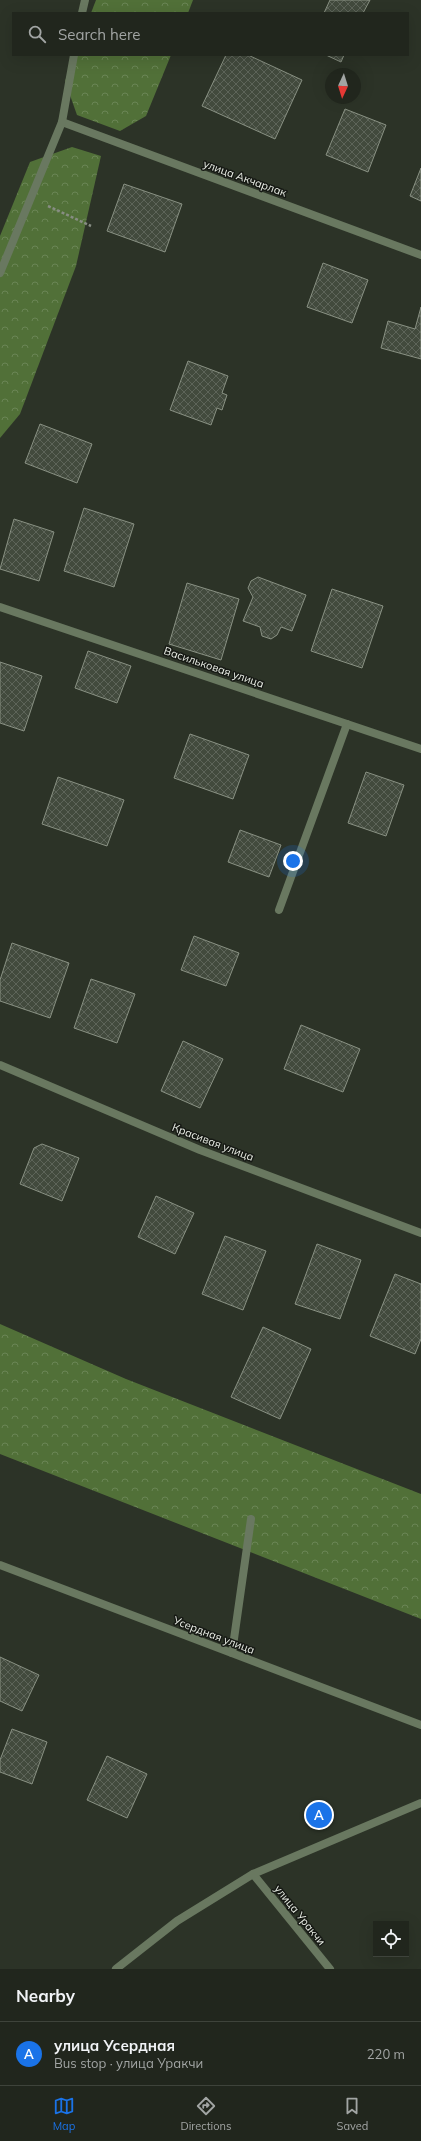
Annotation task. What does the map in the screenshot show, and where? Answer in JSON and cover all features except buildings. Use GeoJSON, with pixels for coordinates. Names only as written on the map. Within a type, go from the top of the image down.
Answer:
{"type":"FeatureCollection","features":[{"type":"Feature","properties":{"kind":"street"},"geometry":{"type":"LineString","coordinates":[[82,12],[85,0]]}},
{"type":"Feature","properties":{"kind":"street"},"geometry":{"type":"LineString","coordinates":[[0,273],[62,122],[74,56]]}},
{"type":"Feature","properties":{"kind":"street","name":"улица Акчарлак"},"geometry":{"type":"LineString","coordinates":[[62,122],[421,255]]}},
{"type":"Feature","properties":{"kind":"street","name":"Васильковая улица"},"geometry":{"type":"LineString","coordinates":[[0,607],[421,748]]}},
{"type":"Feature","properties":{"kind":"street"},"geometry":{"type":"LineString","coordinates":[[279,910],[348,724]]}},
{"type":"Feature","properties":{"kind":"street","name":"Красивая улица"},"geometry":{"type":"LineString","coordinates":[[0,1065],[200,1150],[421,1232]]}},
{"type":"Feature","properties":{"kind":"street"},"geometry":{"type":"LineString","coordinates":[[232,1653],[251,1519]]}},
{"type":"Feature","properties":{"kind":"street","name":"Усердная улица"},"geometry":{"type":"LineString","coordinates":[[0,1565],[421,1725]]}},
{"type":"Feature","properties":{"kind":"street"},"geometry":{"type":"LineString","coordinates":[[116,1969],[177,1921],[253,1874],[421,1803]]}},
{"type":"Feature","properties":{"kind":"street","name":"улица Уракчи"},"geometry":{"type":"LineString","coordinates":[[253,1874],[330,1969]]}},
{"type":"Feature","properties":{"kind":"path"},"geometry":{"type":"LineString","coordinates":[[30,197],[91,226]]}},
{"type":"Feature","properties":{"kind":"green space"},"geometry":{"type":"Polygon","coordinates":[[[96,0],[193,0],[188,12],[91,12],[96,0]]]}},
{"type":"Feature","properties":{"kind":"green space"},"geometry":{"type":"Polygon","coordinates":[[[75,56],[171,56],[146,116],[120,131],[77,115],[65,81],[75,56]]]}},
{"type":"Feature","properties":{"kind":"green space"},"geometry":{"type":"Polygon","coordinates":[[[72,147],[101,156],[76,266],[20,414],[0,438],[0,236],[30,162],[72,147]]]}},
{"type":"Feature","properties":{"kind":"green space"},"geometry":{"type":"Polygon","coordinates":[[[0,1324],[126,1379],[421,1494],[421,1619],[0,1454],[0,1324]]]}},
{"type":"Feature","properties":{"kind":"place","name":"улица Усердная"},"geometry":{"type":"Point","coordinates":[319,1815]}}]}
